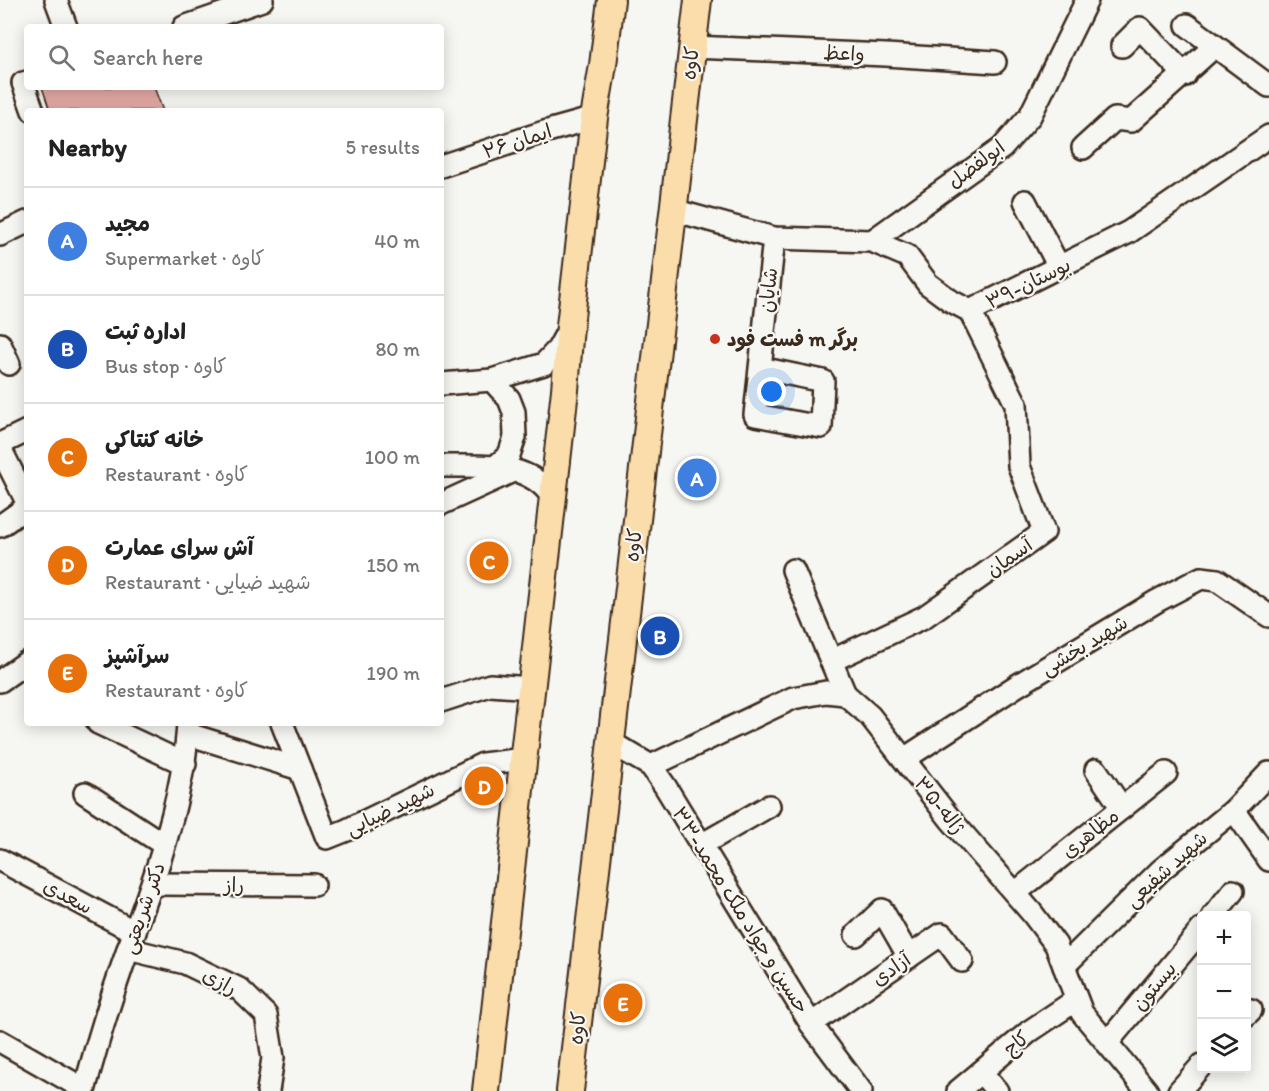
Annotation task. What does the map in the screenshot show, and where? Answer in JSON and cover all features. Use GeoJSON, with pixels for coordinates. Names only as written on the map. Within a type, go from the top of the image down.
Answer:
{"type":"FeatureCollection","features":[{"type":"Feature","properties":{"kind":"main road"},"geometry":{"type":"LineString","coordinates":[[486,1091],[565,390],[570,326],[594,118],[611,0]]}},
{"type":"Feature","properties":{"kind":"main road","name":"کاوه"},"geometry":{"type":"LineString","coordinates":[[570,1091],[698,0]]}},
{"type":"Feature","properties":{"kind":"street"},"geometry":{"type":"LineString","coordinates":[[56,0],[65,24]]}},
{"type":"Feature","properties":{"kind":"street"},"geometry":{"type":"LineString","coordinates":[[193,24],[262,0]]}},
{"type":"Feature","properties":{"kind":"street","name":"ابولفضل"},"geometry":{"type":"LineString","coordinates":[[872,241],[1002,148],[1030,116],[1087,0]]}},
{"type":"Feature","properties":{"kind":"street"},"geometry":{"type":"LineString","coordinates":[[1187,25],[1269,86]]}},
{"type":"Feature","properties":{"kind":"street"},"geometry":{"type":"LineString","coordinates":[[1122,46],[1140,28],[1185,75]]}},
{"type":"Feature","properties":{"kind":"street"},"geometry":{"type":"LineString","coordinates":[[1083,148],[1115,120],[1131,121],[1215,46]]}},
{"type":"Feature","properties":{"kind":"street","name":"واعظ"},"geometry":{"type":"LineString","coordinates":[[692,47],[995,62]]}},
{"type":"Feature","properties":{"kind":"street"},"geometry":{"type":"LineString","coordinates":[[26,90],[32,108]]}},
{"type":"Feature","properties":{"kind":"street","name":"۲۶ ایمان"},"geometry":{"type":"LineString","coordinates":[[444,165],[594,118]]}},
{"type":"Feature","properties":{"kind":"street","name":"۳۹-بوستان"},"geometry":{"type":"LineString","coordinates":[[673,210],[774,238],[872,241],[906,256],[928,284],[970,312],[1129,232],[1269,136]]}},
{"type":"Feature","properties":{"kind":"street"},"geometry":{"type":"LineString","coordinates":[[1025,201],[1059,267]]}},
{"type":"Feature","properties":{"kind":"street"},"geometry":{"type":"LineString","coordinates":[[2,227],[24,223]]}},
{"type":"Feature","properties":{"kind":"street","name":"شایان"},"geometry":{"type":"LineString","coordinates":[[760,368],[823,381],[821,427],[755,414],[774,238]]}},
{"type":"Feature","properties":{"kind":"street","name":"آسمان"},"geometry":{"type":"LineString","coordinates":[[831,661],[924,617],[1044,532],[1019,466],[1016,404],[970,312]]}},
{"type":"Feature","properties":{"kind":"street"},"geometry":{"type":"LineString","coordinates":[[444,384],[492,380],[544,364],[558,349],[570,326]]}},
{"type":"Feature","properties":{"kind":"street"},"geometry":{"type":"LineString","coordinates":[[0,344],[9,364]]}},
{"type":"Feature","properties":{"kind":"street"},"geometry":{"type":"LineString","coordinates":[[444,502],[505,469],[515,437],[514,412],[509,399],[492,380]]}},
{"type":"Feature","properties":{"kind":"street"},"geometry":{"type":"LineString","coordinates":[[24,433],[0,446],[24,496]]}},
{"type":"Feature","properties":{"kind":"street"},"geometry":{"type":"LineString","coordinates":[[444,466],[505,469],[533,476],[553,498]]}},
{"type":"Feature","properties":{"kind":"street"},"geometry":{"type":"LineString","coordinates":[[0,526],[24,509]]}},
{"type":"Feature","properties":{"kind":"street"},"geometry":{"type":"LineString","coordinates":[[651,766],[793,698],[826,692],[845,694],[793,570]]}},
{"type":"Feature","properties":{"kind":"street","name":"شهید بخشی"},"geometry":{"type":"LineString","coordinates":[[904,759],[1018,685],[1147,607],[1201,578],[1217,580],[1269,616]]}},
{"type":"Feature","properties":{"kind":"street"},"geometry":{"type":"LineString","coordinates":[[0,681],[24,664]]}},
{"type":"Feature","properties":{"kind":"street"},"geometry":{"type":"LineString","coordinates":[[444,699],[490,685],[531,688]]}},
{"type":"Feature","properties":{"kind":"street","name":"۳۵-ژاله"},"geometry":{"type":"LineString","coordinates":[[845,694],[870,716],[951,820],[1015,893],[1056,945],[1082,1013],[1148,1091]]}},
{"type":"Feature","properties":{"kind":"street"},"geometry":{"type":"LineString","coordinates":[[105,726],[185,764]]}},
{"type":"Feature","properties":{"kind":"street","name":"شهید ضیایی"},"geometry":{"type":"LineString","coordinates":[[283,726],[327,838],[483,764],[523,759]]}},
{"type":"Feature","properties":{"kind":"street"},"geometry":{"type":"LineString","coordinates":[[188,729],[300,769]]}},
{"type":"Feature","properties":{"kind":"street","name":"دکتر شریعتی"},"geometry":{"type":"LineString","coordinates":[[84,1090],[132,941],[153,884],[185,764],[188,729]]}},
{"type":"Feature","properties":{"kind":"street","name":"۳۳-حسین و جواد ملک محمد"},"geometry":{"type":"LineString","coordinates":[[610,742],[651,766],[812,1024],[861,1091]]}},
{"type":"Feature","properties":{"kind":"street"},"geometry":{"type":"LineString","coordinates":[[1096,770],[1122,808]]}},
{"type":"Feature","properties":{"kind":"street","name":"شهید شفیعی"},"geometry":{"type":"LineString","coordinates":[[1064,966],[1161,870],[1234,810],[1269,772]]}},
{"type":"Feature","properties":{"kind":"street","name":"مظاهری"},"geometry":{"type":"LineString","coordinates":[[1015,893],[1166,773]]}},
{"type":"Feature","properties":{"kind":"street"},"geometry":{"type":"LineString","coordinates":[[85,794],[164,844]]}},
{"type":"Feature","properties":{"kind":"street"},"geometry":{"type":"LineString","coordinates":[[700,845],[769,806]]}},
{"type":"Feature","properties":{"kind":"street"},"geometry":{"type":"LineString","coordinates":[[1234,810],[1269,860]]}},
{"type":"Feature","properties":{"kind":"street","name":"سعدی"},"geometry":{"type":"LineString","coordinates":[[0,860],[132,941]]}},
{"type":"Feature","properties":{"kind":"street","name":"راز"},"geometry":{"type":"LineString","coordinates":[[153,884],[314,885]]}},
{"type":"Feature","properties":{"kind":"street"},"geometry":{"type":"LineString","coordinates":[[1216,911],[1233,891]]}},
{"type":"Feature","properties":{"kind":"street"},"geometry":{"type":"LineString","coordinates":[[856,935],[882,910],[909,957]]}},
{"type":"Feature","properties":{"kind":"street","name":"آزادی"},"geometry":{"type":"LineString","coordinates":[[812,1024],[942,934],[962,961]]}},
{"type":"Feature","properties":{"kind":"street","name":"بیستون"},"geometry":{"type":"LineString","coordinates":[[1107,1043],[1197,935]]}},
{"type":"Feature","properties":{"kind":"street","name":"رازی"},"geometry":{"type":"LineString","coordinates":[[132,941],[239,989],[266,1015],[273,1058],[272,1090]]}},
{"type":"Feature","properties":{"kind":"street","name":"کاج"},"geometry":{"type":"LineString","coordinates":[[958,1091],[1030,1031],[1077,999]]}},
{"type":"Feature","properties":{"kind":"street"},"geometry":{"type":"LineString","coordinates":[[0,1041],[84,1090]]}},
{"type":"Feature","properties":{"kind":"street"},"geometry":{"type":"LineString","coordinates":[[1179,1091],[1197,1071]]}},
{"type":"Feature","properties":{"kind":"street"},"geometry":{"type":"LineString","coordinates":[[981,1072],[997,1091]]}},
{"type":"Feature","properties":{"kind":"building"},"geometry":{"type":"Polygon","coordinates":[[[43,90],[155,90],[162,108],[49,108],[43,90]]]}},
{"type":"Feature","properties":{"kind":"place","name":"فست فود m برگر"},"geometry":{"type":"Point","coordinates":[715,339]}},
{"type":"Feature","properties":{"kind":"place","name":"مجید"},"geometry":{"type":"Point","coordinates":[697,478]}},
{"type":"Feature","properties":{"kind":"place","name":"خانه کنتاکی"},"geometry":{"type":"Point","coordinates":[489,561]}},
{"type":"Feature","properties":{"kind":"place","name":"اداره ثبت"},"geometry":{"type":"Point","coordinates":[660,636]}},
{"type":"Feature","properties":{"kind":"place","name":"آش سرای عمارت"},"geometry":{"type":"Point","coordinates":[484,786]}},
{"type":"Feature","properties":{"kind":"place","name":"سرآشپز"},"geometry":{"type":"Point","coordinates":[623,1003]}}]}
